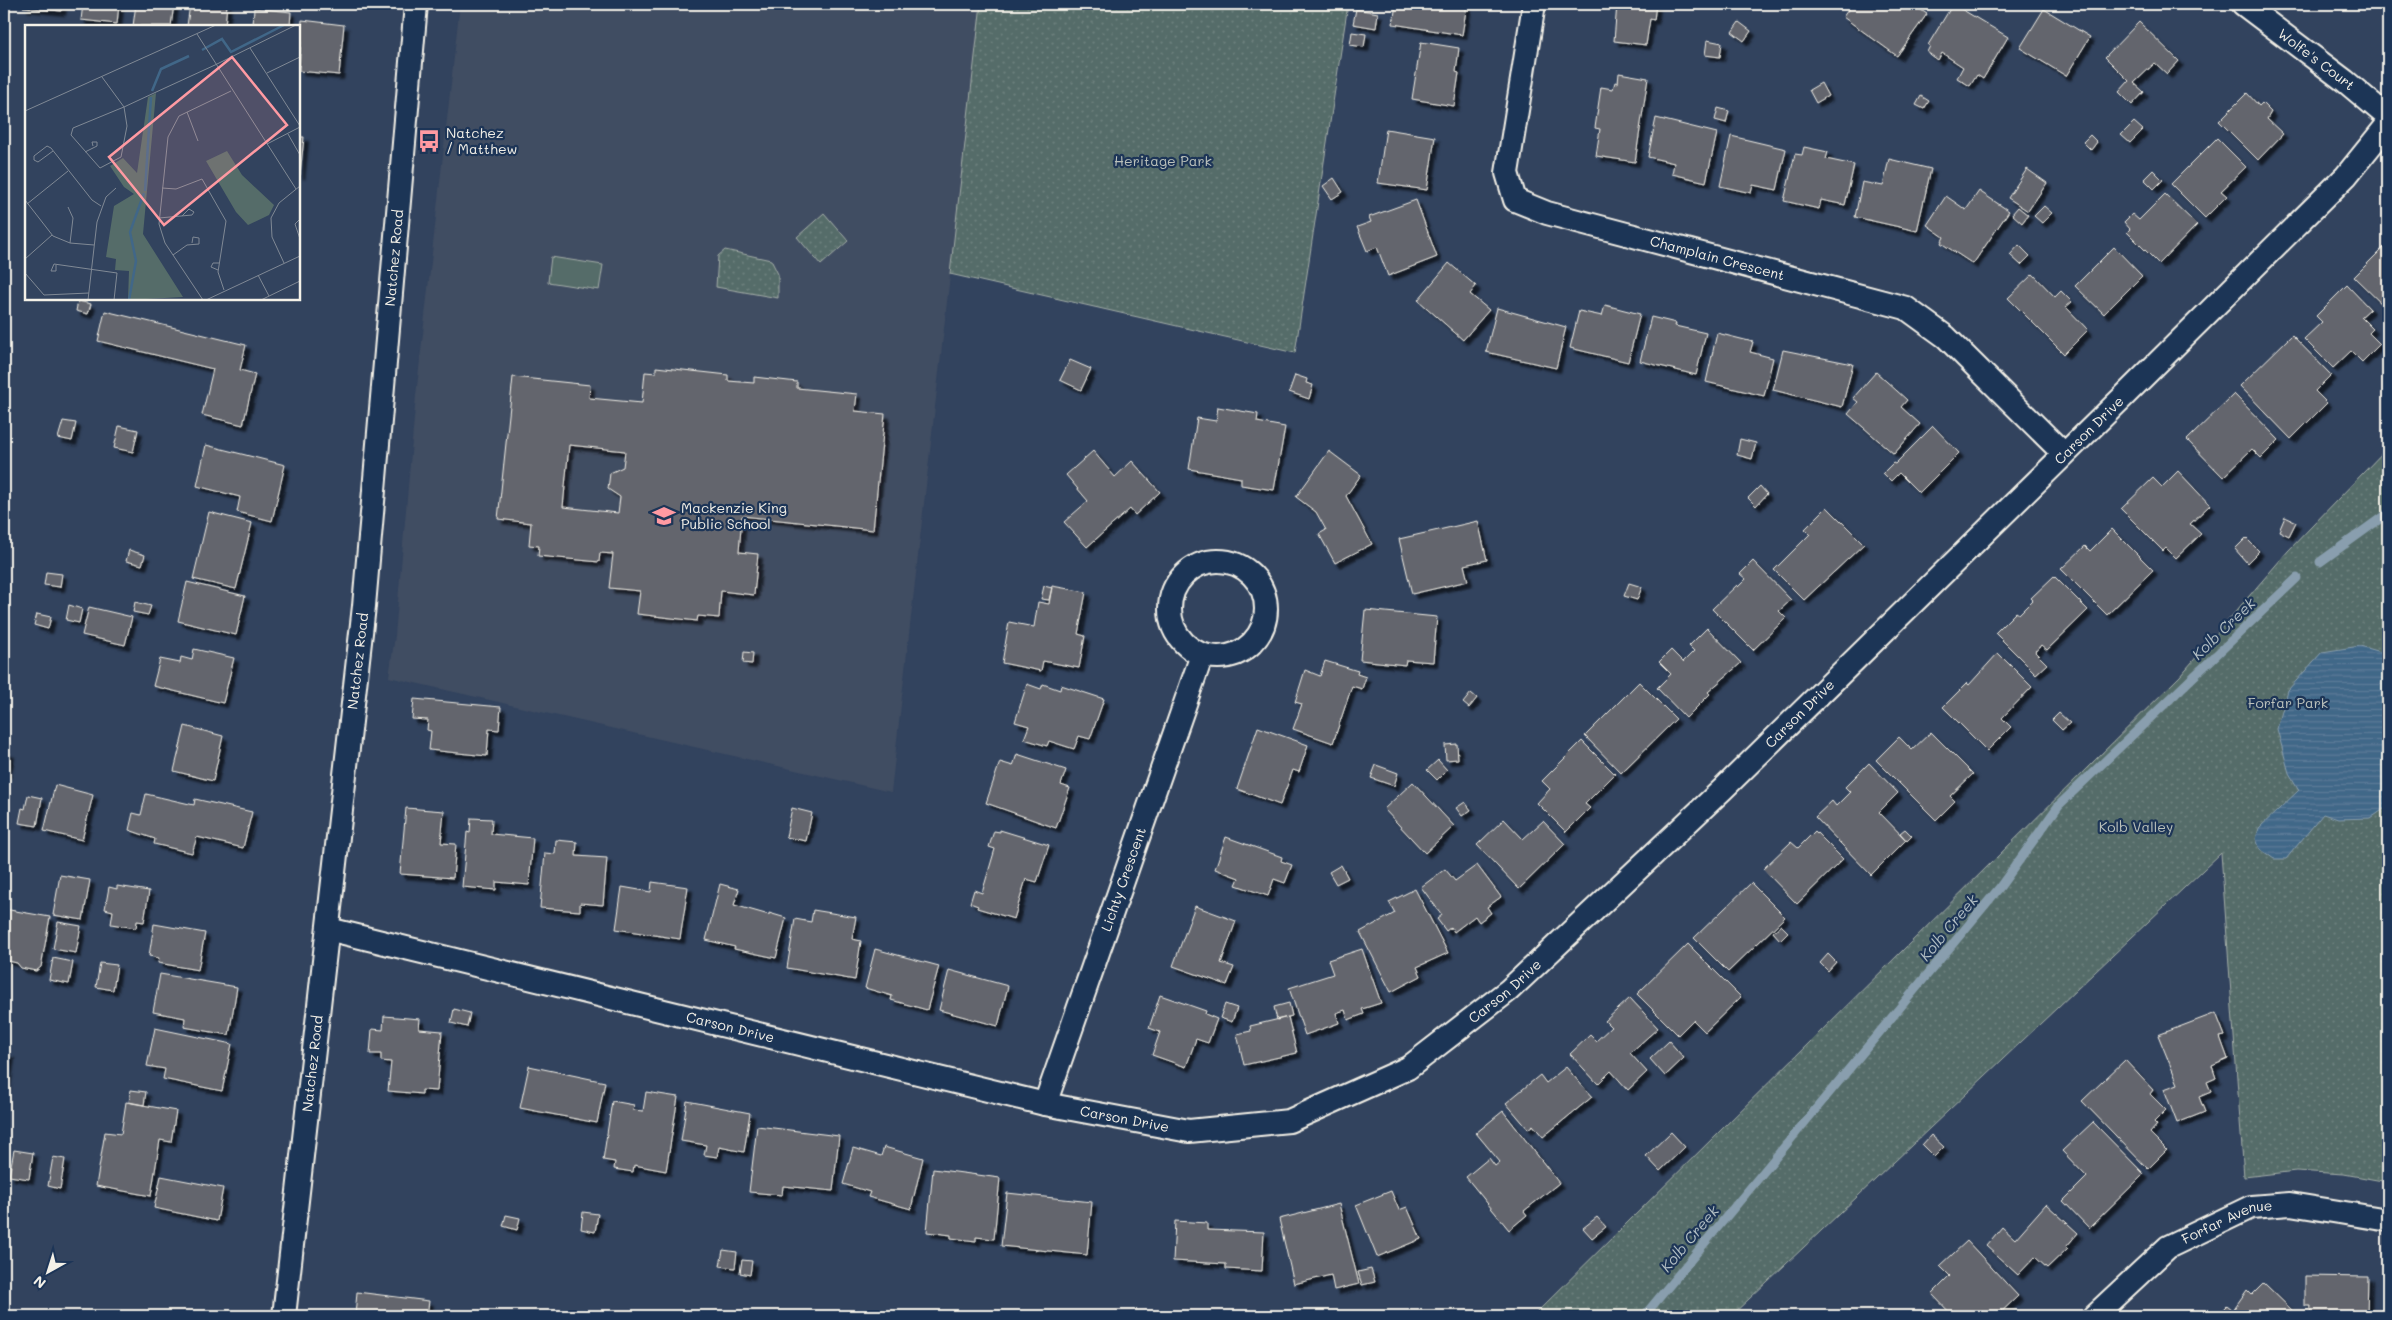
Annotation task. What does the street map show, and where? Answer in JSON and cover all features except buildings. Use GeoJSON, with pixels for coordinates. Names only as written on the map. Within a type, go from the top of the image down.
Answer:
{"type":"FeatureCollection","features":[{"type":"Feature","properties":{"kind":"street","name":"Natchez Road"},"geometry":{"type":"LineString","coordinates":[[284,1316],[365,596],[416,4]]}},
{"type":"Feature","properties":{"kind":"street","name":"Champlain Crescent"},"geometry":{"type":"LineString","coordinates":[[1534,4],[1506,173],[1515,200],[1547,213],[1906,308],[1946,337],[2064,454]]}},
{"type":"Feature","properties":{"kind":"street","name":"Wolfe's Court"},"geometry":{"type":"LineString","coordinates":[[2243,4],[2345,81],[2388,117]]}},
{"type":"Feature","properties":{"kind":"street","name":"Carson Drive"},"geometry":{"type":"LineString","coordinates":[[328,929],[1045,1104],[1189,1131],[1288,1121],[1408,1068],[1509,990],[1730,782],[2064,454],[2346,176],[2388,124]]}},
{"type":"Feature","properties":{"kind":"street"},"geometry":{"type":"LineString","coordinates":[[1215,560],[1236,563],[1253,574],[1264,591],[1267,609],[1264,628],[1254,643],[1239,653],[1220,657],[1202,655],[1186,645],[1174,630],[1170,612],[1172,593],[1181,577],[1196,565],[1215,560]]}},
{"type":"Feature","properties":{"kind":"street","name":"Lichty Crescent"},"geometry":{"type":"LineString","coordinates":[[1045,1104],[1202,655]]}},
{"type":"Feature","properties":{"kind":"street","name":"Forfar Avenue"},"geometry":{"type":"LineString","coordinates":[[2094,1316],[2168,1247],[2251,1207],[2290,1204],[2388,1220]]}},
{"type":"Feature","properties":{"kind":"shaded area","name":"Mackenzie King Public School"},"geometry":{"type":"Polygon","coordinates":[[[460,4],[981,4],[891,792],[389,677],[395,636],[416,396],[460,4]]]}},
{"type":"Feature","properties":{"kind":"shaded area"},"geometry":{"type":"Polygon","coordinates":[[[2360,646],[2381,652],[2388,664],[2388,806],[2371,818],[2338,819],[2323,814],[2286,859],[2274,859],[2260,849],[2256,839],[2259,828],[2299,790],[2289,773],[2277,729],[2288,690],[2322,652],[2360,646]]]}},
{"type":"Feature","properties":{"kind":"green space","name":"Heritage Park"},"geometry":{"type":"Polygon","coordinates":[[[981,4],[1348,4],[1295,353],[950,274],[981,4]]]}},
{"type":"Feature","properties":{"kind":"green space"},"geometry":{"type":"Polygon","coordinates":[[[824,213],[848,241],[821,265],[797,237],[824,213]]]}},
{"type":"Feature","properties":{"kind":"green space"},"geometry":{"type":"Polygon","coordinates":[[[725,250],[771,260],[778,274],[778,298],[716,287],[718,256],[725,250]]]}},
{"type":"Feature","properties":{"kind":"green space"},"geometry":{"type":"Polygon","coordinates":[[[551,257],[603,265],[599,290],[548,282],[551,257]]]}},
{"type":"Feature","properties":{"kind":"green space"},"geometry":{"type":"Polygon","coordinates":[[[2388,447],[2388,1182],[2344,1174],[2296,1171],[2244,1177],[2221,853],[1731,1316],[1533,1316],[2180,676],[2288,551],[2388,447]]]}},
{"type":"Feature","properties":{"kind":"waterway","name":"Kolb Creek"},"geometry":{"type":"LineString","coordinates":[[2320,562],[2388,513]]}},
{"type":"Feature","properties":{"kind":"waterway","name":"Kolb Creek"},"geometry":{"type":"LineString","coordinates":[[1644,1316],[2000,887],[2059,805],[2297,578]]}},
{"type":"Feature","properties":{"kind":"place","name":"Natchez / Matthew"},"geometry":{"type":"Point","coordinates":[429,141]}},
{"type":"Feature","properties":{"kind":"place","name":"Mackenzie King Public School"},"geometry":{"type":"Point","coordinates":[664,516]}},
{"type":"Feature","properties":{"kind":"park label","name":"Forfar Park"},"geometry":{"type":"Point","coordinates":[2288,703]}},
{"type":"Feature","properties":{"kind":"park label","name":"Kolb Valley"},"geometry":{"type":"Point","coordinates":[2136,827]}}]}
